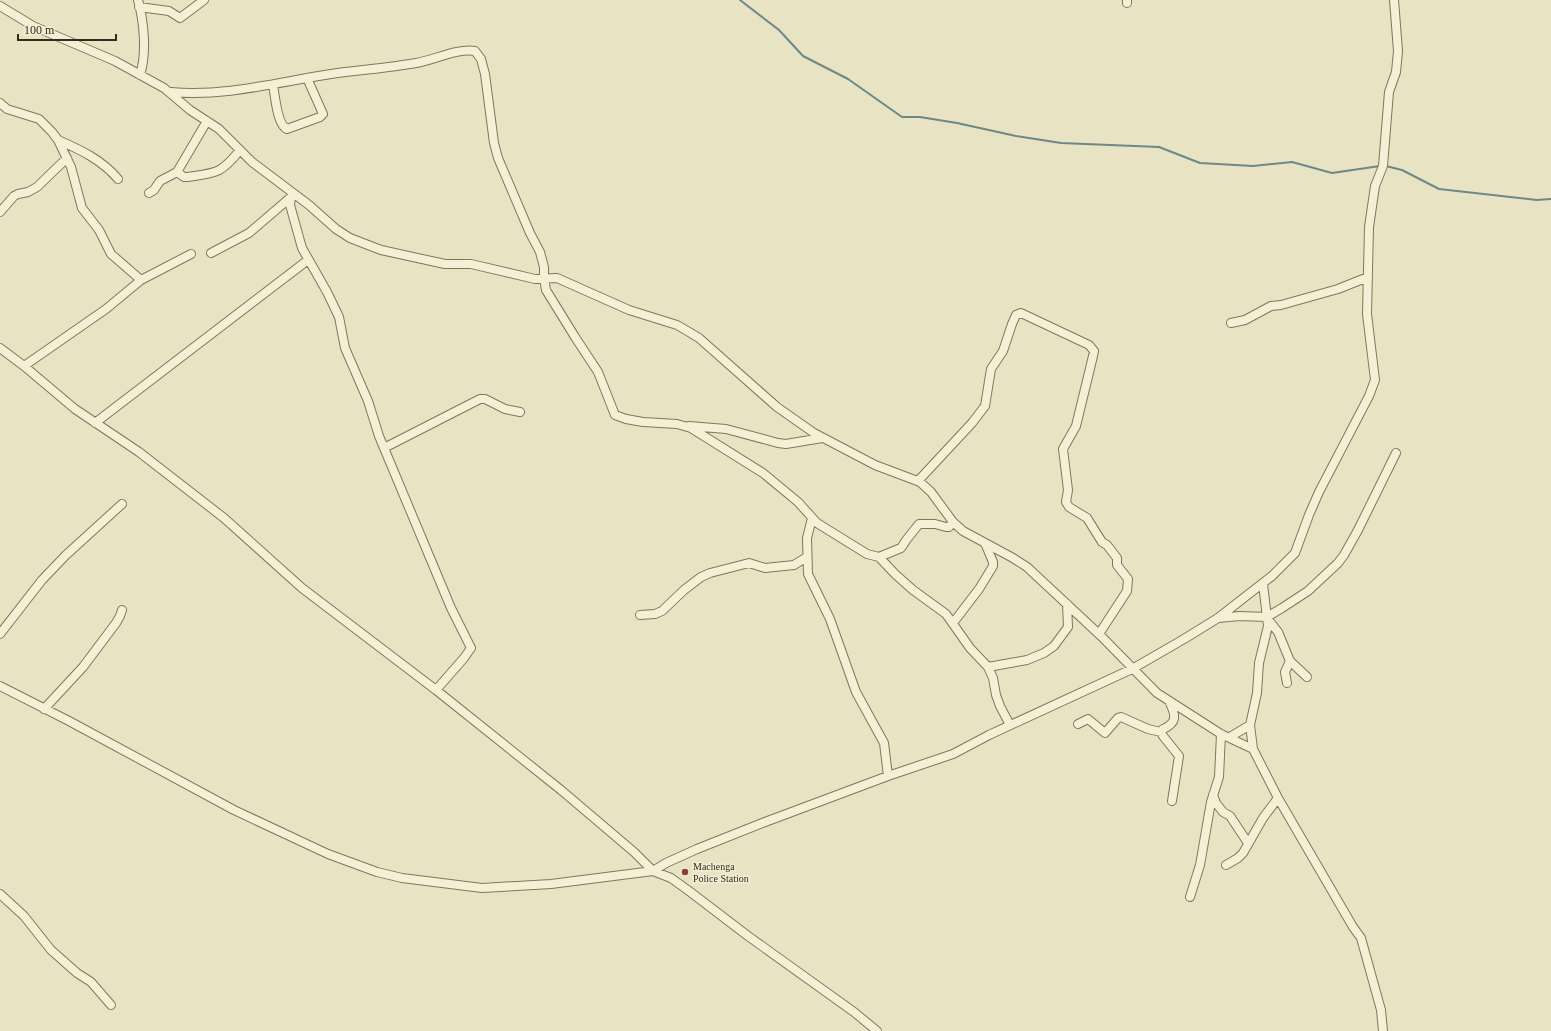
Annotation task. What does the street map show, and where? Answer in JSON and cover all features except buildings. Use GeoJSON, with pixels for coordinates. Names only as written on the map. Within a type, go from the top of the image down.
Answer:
{"type":"FeatureCollection","features":[{"type":"Feature","properties":{"kind":"street"},"geometry":{"type":"LineString","coordinates":[[140,75],[143,65],[144,49],[139,3],[169,11],[180,18],[204,0]]}},
{"type":"Feature","properties":{"kind":"street"},"geometry":{"type":"LineString","coordinates":[[0,686],[83,728],[234,810],[328,854],[395,877],[482,888],[551,884],[653,871],[666,863],[697,849],[888,776],[953,754],[1010,725],[1132,669],[1218,618],[1263,584],[1295,553],[1308,515],[1372,389],[1375,380],[1375,369],[1367,314],[1369,227],[1375,186],[1383,166],[1389,92],[1396,72],[1398,51],[1394,0]]}},
{"type":"Feature","properties":{"kind":"street"},"geometry":{"type":"LineString","coordinates":[[0,6],[33,26],[93,51],[171,92],[190,110],[219,129],[252,162],[292,195],[309,205],[336,229],[350,238],[381,250],[445,264],[471,264],[535,279],[563,279],[628,310],[677,325],[684,329],[699,338],[777,407],[822,438],[875,465],[918,481],[931,492],[953,522],[963,531],[1027,567],[1099,634],[1153,690],[1221,734],[1253,749]]}},
{"type":"Feature","properties":{"kind":"street"},"geometry":{"type":"LineString","coordinates":[[171,92],[193,94],[273,85],[307,78],[417,63],[460,52],[470,50],[475,51],[479,54],[485,74],[494,143],[498,158],[530,234],[540,252],[544,267],[546,290],[598,372],[615,415],[626,419],[643,422],[726,429],[786,444],[822,438]]}},
{"type":"Feature","properties":{"kind":"street"},"geometry":{"type":"LineString","coordinates":[[273,85],[279,115],[283,126],[286,129],[320,117],[323,114],[307,78]]}},
{"type":"Feature","properties":{"kind":"street"},"geometry":{"type":"LineString","coordinates":[[0,103],[7,109],[42,120],[58,140],[71,168],[82,208],[98,230],[111,254],[140,280]]}},
{"type":"Feature","properties":{"kind":"street"},"geometry":{"type":"LineString","coordinates":[[149,193],[154,190],[160,181],[177,172],[207,121]]}},
{"type":"Feature","properties":{"kind":"street"},"geometry":{"type":"LineString","coordinates":[[58,140],[86,152],[109,168],[118,179]]}},
{"type":"Feature","properties":{"kind":"street"},"geometry":{"type":"LineString","coordinates":[[177,172],[184,177],[216,173],[229,164],[240,150]]}},
{"type":"Feature","properties":{"kind":"street"},"geometry":{"type":"LineString","coordinates":[[0,212],[14,196],[28,192],[37,187],[67,158]]}},
{"type":"Feature","properties":{"kind":"street"},"geometry":{"type":"LineString","coordinates":[[211,253],[249,232],[292,195]]}},
{"type":"Feature","properties":{"kind":"street"},"geometry":{"type":"LineString","coordinates":[[292,195],[290,205],[302,248],[324,287],[338,317],[345,348],[368,401],[379,436],[451,608],[471,648],[436,690]]}},
{"type":"Feature","properties":{"kind":"street"},"geometry":{"type":"LineString","coordinates":[[24,366],[106,309],[140,280],[191,254]]}},
{"type":"Feature","properties":{"kind":"street"},"geometry":{"type":"LineString","coordinates":[[95,423],[308,260]]}},
{"type":"Feature","properties":{"kind":"street"},"geometry":{"type":"LineString","coordinates":[[1231,323],[1245,320],[1271,306],[1281,306],[1338,289],[1368,277]]}},
{"type":"Feature","properties":{"kind":"street"},"geometry":{"type":"LineString","coordinates":[[918,481],[972,423],[985,406],[991,369],[1003,351],[1016,315],[1021,313],[1089,345],[1094,351],[1083,401],[1076,426],[1064,449],[1068,490],[1066,502],[1069,507],[1087,518],[1102,542],[1108,545],[1117,558],[1117,565],[1128,580],[1127,591],[1099,634]]}},
{"type":"Feature","properties":{"kind":"street"},"geometry":{"type":"LineString","coordinates":[[0,348],[24,366],[59,397],[139,452],[224,518],[302,588],[436,690],[561,790],[634,852],[653,871],[671,878],[748,936],[854,1012],[877,1031]]}},
{"type":"Feature","properties":{"kind":"street"},"geometry":{"type":"LineString","coordinates":[[384,448],[480,399],[485,399],[505,409],[520,412]]}},
{"type":"Feature","properties":{"kind":"street"},"geometry":{"type":"LineString","coordinates":[[685,425],[763,473],[798,502],[816,523],[867,554],[880,557],[895,574],[913,590],[939,608],[953,623],[970,648],[988,667],[993,678],[996,695],[1000,706],[1010,725]]}},
{"type":"Feature","properties":{"kind":"street"},"geometry":{"type":"LineString","coordinates":[[1218,618],[1240,616],[1267,617],[1308,591],[1338,563],[1344,555],[1396,453]]}},
{"type":"Feature","properties":{"kind":"street"},"geometry":{"type":"LineString","coordinates":[[0,634],[42,580],[66,555],[122,504]]}},
{"type":"Feature","properties":{"kind":"street"},"geometry":{"type":"LineString","coordinates":[[812,518],[807,538],[808,574],[830,619],[856,692],[884,743],[888,776]]}},
{"type":"Feature","properties":{"kind":"street"},"geometry":{"type":"LineString","coordinates":[[880,557],[901,548],[919,524],[935,524],[949,527],[953,522]]}},
{"type":"Feature","properties":{"kind":"street"},"geometry":{"type":"LineString","coordinates":[[953,623],[979,589],[993,566],[992,558],[984,543]]}},
{"type":"Feature","properties":{"kind":"street"},"geometry":{"type":"LineString","coordinates":[[640,615],[655,614],[662,611],[684,590],[701,577],[710,573],[749,563],[764,568],[794,565],[807,557]]}},
{"type":"Feature","properties":{"kind":"street"},"geometry":{"type":"LineString","coordinates":[[1263,584],[1268,626],[1259,662],[1257,693],[1250,725],[1253,749],[1278,798],[1360,938],[1381,1010],[1382,1031]]}},
{"type":"Feature","properties":{"kind":"street"},"geometry":{"type":"LineString","coordinates":[[988,667],[1027,660],[1044,653],[1054,646],[1068,627],[1067,604]]}},
{"type":"Feature","properties":{"kind":"street"},"geometry":{"type":"LineString","coordinates":[[44,709],[83,667],[116,623],[122,610]]}},
{"type":"Feature","properties":{"kind":"street"},"geometry":{"type":"LineString","coordinates":[[1267,617],[1278,632],[1290,661],[1307,677]]}},
{"type":"Feature","properties":{"kind":"street"},"geometry":{"type":"LineString","coordinates":[[1287,683],[1285,672],[1290,661]]}},
{"type":"Feature","properties":{"kind":"street"},"geometry":{"type":"LineString","coordinates":[[1161,732],[1163,729],[1170,726],[1175,718],[1170,702]]}},
{"type":"Feature","properties":{"kind":"street"},"geometry":{"type":"LineString","coordinates":[[1078,724],[1088,718],[1105,733],[1118,718],[1121,717],[1148,729],[1161,732],[1179,756],[1172,801]]}},
{"type":"Feature","properties":{"kind":"street"},"geometry":{"type":"LineString","coordinates":[[1230,737],[1250,725]]}},
{"type":"Feature","properties":{"kind":"street"},"geometry":{"type":"LineString","coordinates":[[1190,897],[1200,865],[1213,795],[1219,777],[1221,734]]}},
{"type":"Feature","properties":{"kind":"street"},"geometry":{"type":"LineString","coordinates":[[1213,795],[1216,803],[1223,812],[1230,816],[1248,843]]}},
{"type":"Feature","properties":{"kind":"street"},"geometry":{"type":"LineString","coordinates":[[1226,865],[1238,858],[1243,853],[1263,818],[1278,798]]}},
{"type":"Feature","properties":{"kind":"street"},"geometry":{"type":"LineString","coordinates":[[0,894],[24,916],[51,950],[77,973],[91,982],[111,1005]]}},
{"type":"Feature","properties":{"kind":"waterway"},"geometry":{"type":"LineString","coordinates":[[740,0],[779,30],[803,56],[848,79],[902,117],[920,117],[957,123],[1016,136],[1061,143],[1159,147],[1200,163],[1253,166],[1292,162],[1332,173],[1380,166]]}},
{"type":"Feature","properties":{"kind":"waterway"},"geometry":{"type":"LineString","coordinates":[[1386,166],[1402,170],[1439,189],[1537,200],[1551,199]]}},
{"type":"Feature","properties":{"kind":"place","name":"Machenga Police Station"},"geometry":{"type":"Point","coordinates":[685,872]}}]}
